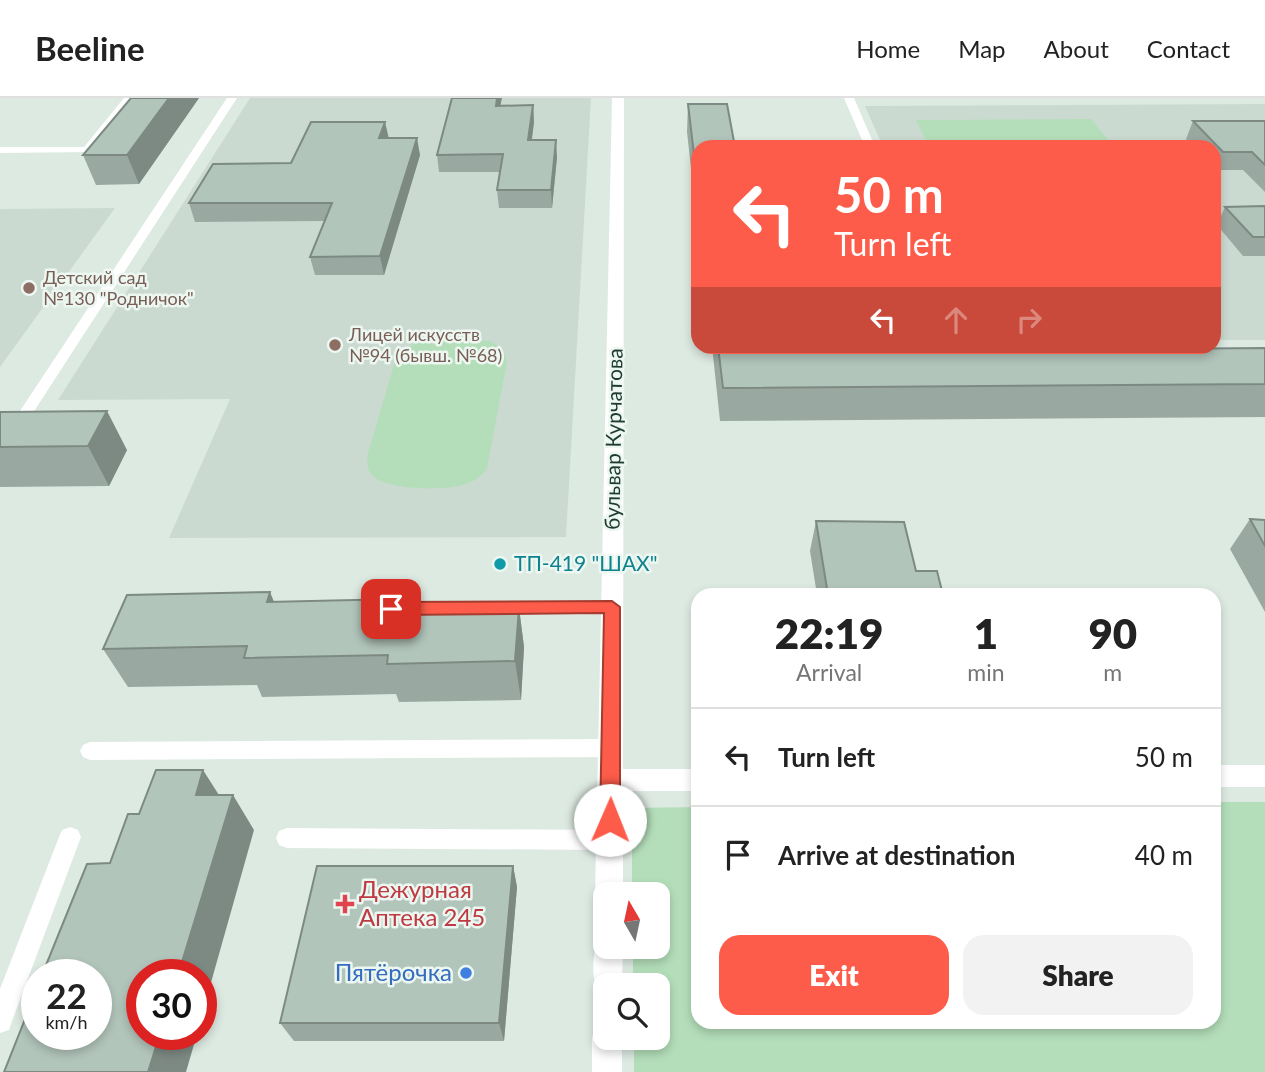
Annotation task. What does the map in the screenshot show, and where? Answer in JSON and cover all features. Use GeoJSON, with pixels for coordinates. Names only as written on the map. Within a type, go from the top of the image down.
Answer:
{"type":"FeatureCollection","features":[{"type":"Feature","properties":{"kind":"street","name":"бульвар Курчатова"},"geometry":{"type":"LineString","coordinates":[[609,882],[618,98]]}},
{"type":"Feature","properties":{"kind":"street"},"geometry":{"type":"LineString","coordinates":[[1221,776],[1265,776]]}},
{"type":"Feature","properties":{"kind":"street"},"geometry":{"type":"LineString","coordinates":[[611,780],[691,780]]}},
{"type":"Feature","properties":{"kind":"street"},"geometry":{"type":"LineString","coordinates":[[607,1050],[607,1072]]}},
{"type":"Feature","properties":{"kind":"lane"},"geometry":{"type":"LineString","coordinates":[[0,150],[87,150],[129,98]]}},
{"type":"Feature","properties":{"kind":"lane"},"geometry":{"type":"LineString","coordinates":[[0,416],[24,416],[232,98]]}},
{"type":"Feature","properties":{"kind":"lane"},"geometry":{"type":"LineString","coordinates":[[849,98],[867,140]]}},
{"type":"Feature","properties":{"kind":"lane"},"geometry":{"type":"LineString","coordinates":[[364,609],[612,607]]}},
{"type":"Feature","properties":{"kind":"lane"},"geometry":{"type":"LineString","coordinates":[[90,751],[611,748]]}},
{"type":"Feature","properties":{"kind":"lane"},"geometry":{"type":"LineString","coordinates":[[0,1021],[71,837]]}},
{"type":"Feature","properties":{"kind":"lane"},"geometry":{"type":"LineString","coordinates":[[288,838],[610,840]]}},
{"type":"Feature","properties":{"kind":"shaded area","name":"Лицей искусств №94 (бывш. №68)"},"geometry":{"type":"Polygon","coordinates":[[[250,98],[591,98],[566,537],[169,538],[230,399],[58,400],[250,98]]]}},
{"type":"Feature","properties":{"kind":"shaded area"},"geometry":{"type":"Polygon","coordinates":[[[1265,104],[1265,340],[1221,340],[1221,140],[880,140],[865,106],[1265,104]]]}},
{"type":"Feature","properties":{"kind":"shaded area","name":"Детский сад №130 \"Родничок\""},"geometry":{"type":"Polygon","coordinates":[[[115,208],[0,367],[0,209],[115,208]]]}},
{"type":"Feature","properties":{"kind":"green space"},"geometry":{"type":"Polygon","coordinates":[[[1091,119],[1108,140],[926,140],[916,120],[1091,119]]]}},
{"type":"Feature","properties":{"kind":"green space"},"geometry":{"type":"Polygon","coordinates":[[[421,340],[490,341],[501,349],[506,357],[487,469],[466,484],[431,488],[402,486],[378,480],[368,469],[368,453],[395,361],[400,351],[421,340]]]}},
{"type":"Feature","properties":{"kind":"green space"},"geometry":{"type":"Polygon","coordinates":[[[1221,802],[1265,802],[1265,1072],[634,1072],[634,1050],[670,1050],[670,973],[633,973],[633,959],[670,959],[670,882],[632,882],[632,808],[691,807],[691,1029],[1221,1029],[1221,802]]]}},
{"type":"Feature","properties":{"kind":"building"},"geometry":{"type":"Polygon","coordinates":[[[131,98],[169,98],[127,155],[83,155],[131,98]]]}},
{"type":"Feature","properties":{"kind":"building"},"geometry":{"type":"Polygon","coordinates":[[[452,98],[497,98],[496,106],[533,105],[528,140],[556,140],[551,190],[497,190],[503,154],[437,155],[452,98]]]}},
{"type":"Feature","properties":{"kind":"building"},"geometry":{"type":"Polygon","coordinates":[[[688,104],[727,104],[734,140],[692,140],[688,104]]]}},
{"type":"Feature","properties":{"kind":"building"},"geometry":{"type":"Polygon","coordinates":[[[1193,121],[1265,121],[1265,165],[1252,152],[1223,152],[1221,140],[1211,140],[1193,121]]]}},
{"type":"Feature","properties":{"kind":"building"},"geometry":{"type":"Polygon","coordinates":[[[311,122],[385,122],[379,138],[417,138],[380,256],[310,257],[332,203],[189,203],[213,164],[291,163],[311,122]]]}},
{"type":"Feature","properties":{"kind":"building"},"geometry":{"type":"Polygon","coordinates":[[[1265,206],[1265,237],[1253,237],[1225,207],[1265,206]]]}},
{"type":"Feature","properties":{"kind":"building"},"geometry":{"type":"Polygon","coordinates":[[[1221,348],[1265,348],[1265,384],[723,388],[719,354],[1221,354],[1221,348]]]}},
{"type":"Feature","properties":{"kind":"building"},"geometry":{"type":"Polygon","coordinates":[[[107,411],[88,446],[0,447],[0,412],[107,411]]]}},
{"type":"Feature","properties":{"kind":"building"},"geometry":{"type":"Polygon","coordinates":[[[1250,519],[1265,520],[1265,546],[1250,519]]]}},
{"type":"Feature","properties":{"kind":"building"},"geometry":{"type":"Polygon","coordinates":[[[816,521],[904,522],[916,571],[937,571],[941,588],[827,588],[816,521]]]}},
{"type":"Feature","properties":{"kind":"building"},"geometry":{"type":"Polygon","coordinates":[[[270,592],[267,602],[398,599],[396,611],[519,608],[515,661],[387,664],[388,655],[244,658],[247,646],[103,649],[127,595],[270,592]]]}},
{"type":"Feature","properties":{"kind":"building"},"geometry":{"type":"Polygon","coordinates":[[[156,770],[203,770],[196,795],[233,795],[183,959],[126,959],[126,1050],[155,1050],[148,1072],[4,1072],[21,1029],[21,1050],[112,1050],[112,959],[48,959],[87,864],[110,863],[128,814],[139,814],[156,770]]]}},
{"type":"Feature","properties":{"kind":"building"},"geometry":{"type":"Polygon","coordinates":[[[317,866],[513,866],[499,1023],[280,1023],[317,866]]]}},
{"type":"Feature","properties":{"kind":"place","name":"Детский сад №130 \"Родничок\""},"geometry":{"type":"Point","coordinates":[29,288]}},
{"type":"Feature","properties":{"kind":"place","name":"Лицей искусств №94 (бывш. №68)"},"geometry":{"type":"Point","coordinates":[335,345]}},
{"type":"Feature","properties":{"kind":"place","name":"ТП-419 \"ШАХ\""},"geometry":{"type":"Point","coordinates":[500,564]}},
{"type":"Feature","properties":{"kind":"place","name":"Дежурная Аптека 245"},"geometry":{"type":"Point","coordinates":[345,904]}},
{"type":"Feature","properties":{"kind":"place","name":"Пятёрочка"},"geometry":{"type":"Point","coordinates":[466,973]}},
{"type":"Feature","properties":{"kind":"route"},"geometry":{"type":"LineString","coordinates":[[391,609],[612,607],[610,820]]}}]}
